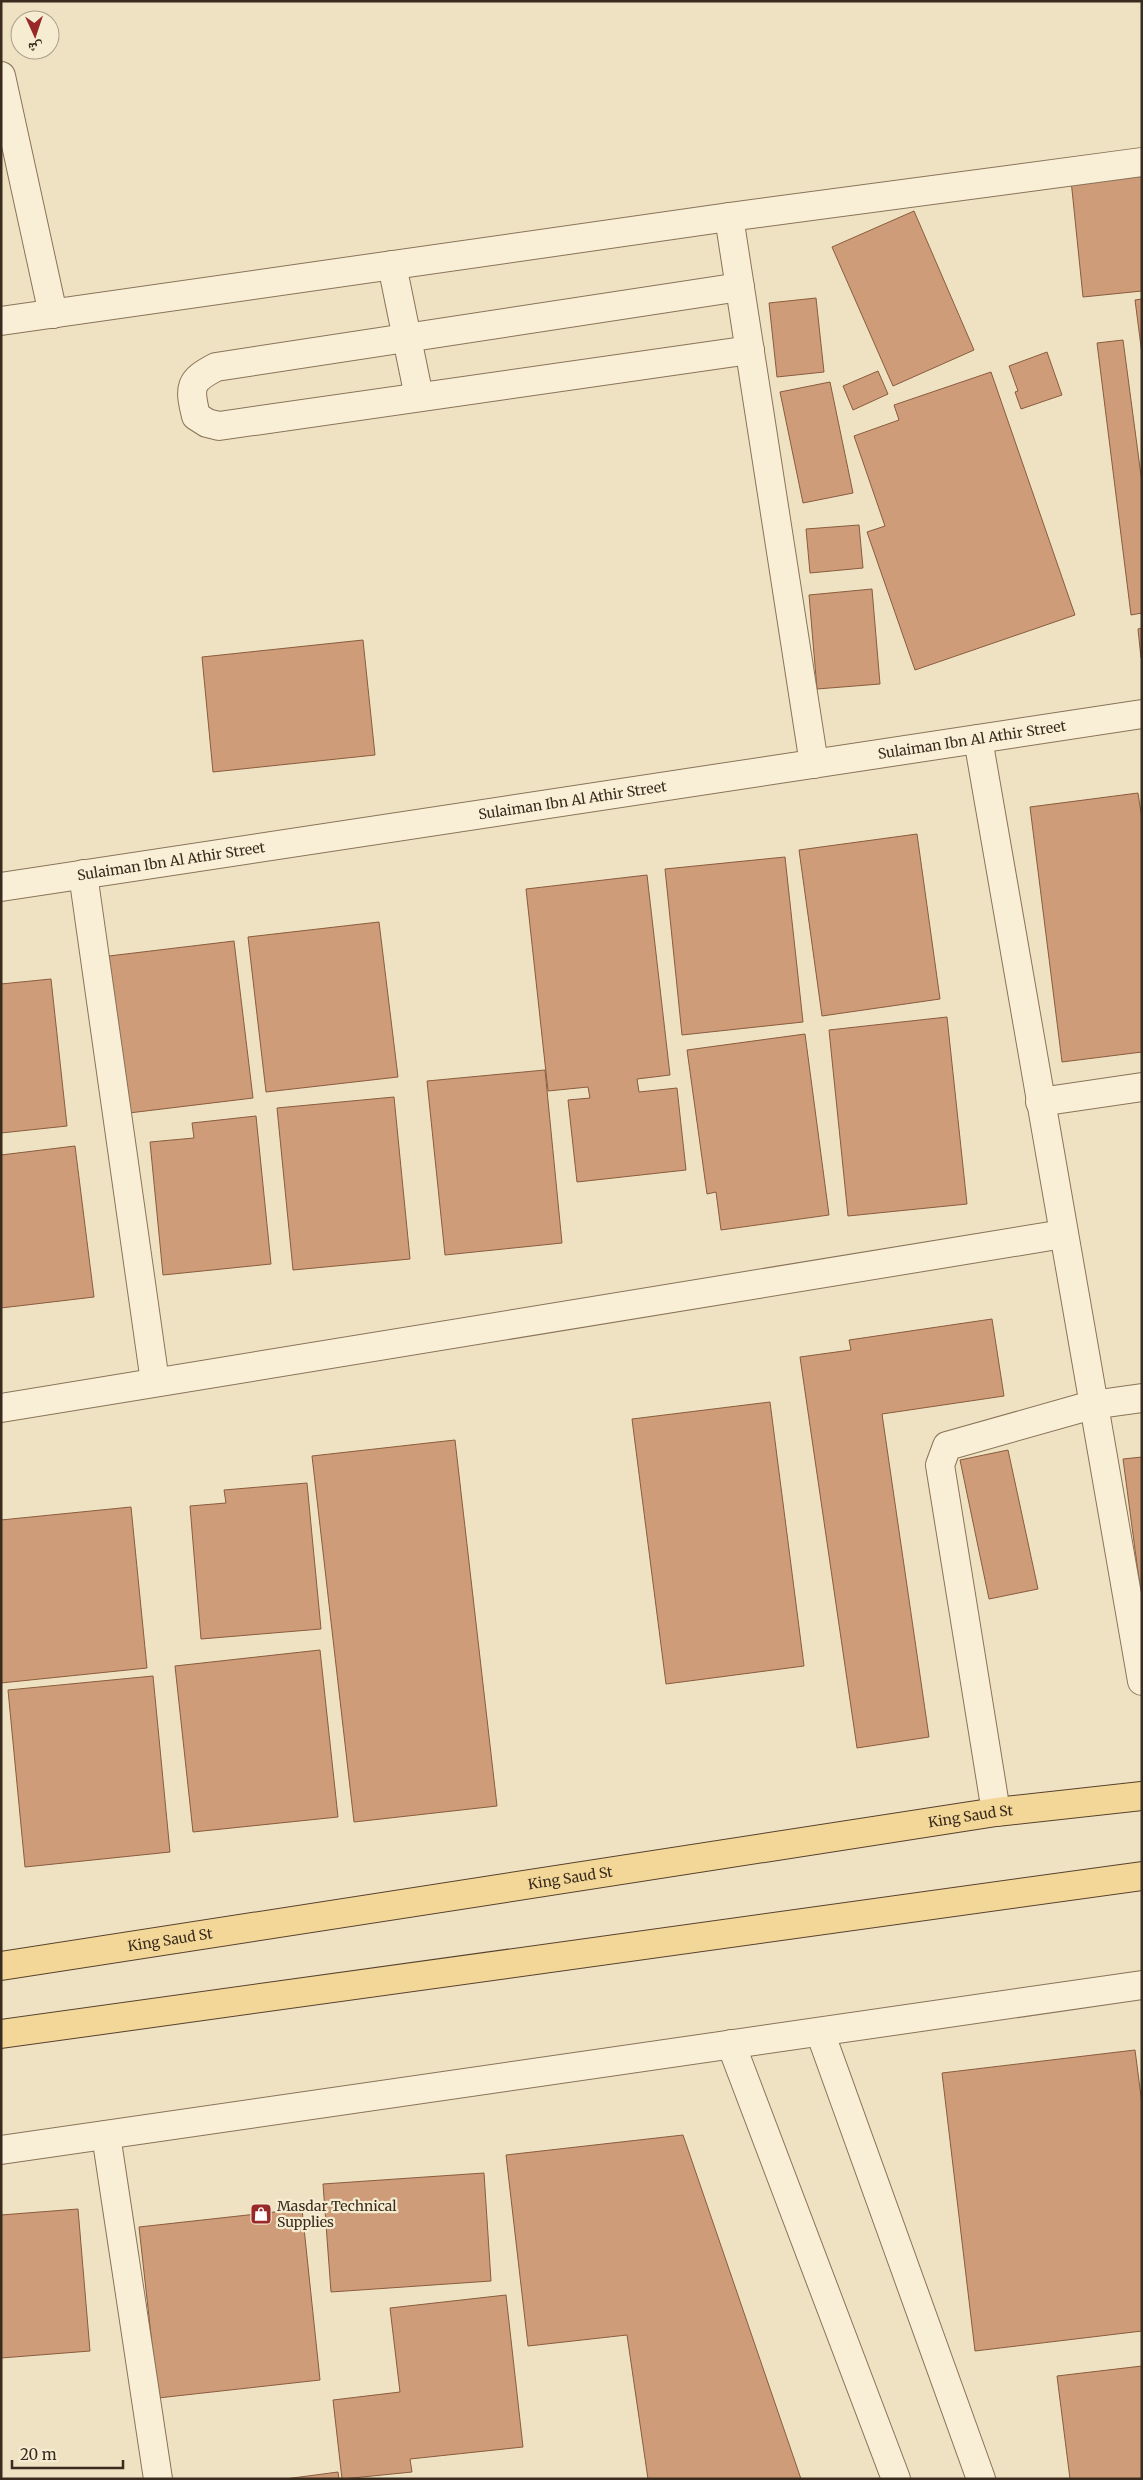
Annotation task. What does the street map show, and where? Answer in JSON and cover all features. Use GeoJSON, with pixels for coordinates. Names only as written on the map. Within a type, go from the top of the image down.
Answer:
{"type":"FeatureCollection","features":[{"type":"Feature","properties":{"kind":"main road","name":"King Saud St"},"geometry":{"type":"LineString","coordinates":[[1,1966],[996,1812],[1142,1796]]}},
{"type":"Feature","properties":{"kind":"main road"},"geometry":{"type":"LineString","coordinates":[[1,2034],[1142,1876]]}},
{"type":"Feature","properties":{"kind":"street"},"geometry":{"type":"LineString","coordinates":[[1,76],[53,314]]}},
{"type":"Feature","properties":{"kind":"street"},"geometry":{"type":"LineString","coordinates":[[1,321],[729,217],[1142,162]]}},
{"type":"Feature","properties":{"kind":"street"},"geometry":{"type":"LineString","coordinates":[[729,217],[814,764]]}},
{"type":"Feature","properties":{"kind":"street"},"geometry":{"type":"LineString","coordinates":[[392,265],[419,397]]}},
{"type":"Feature","properties":{"kind":"street"},"geometry":{"type":"LineString","coordinates":[[740,287],[216,367],[197,377],[192,387],[193,403],[196,416],[207,423],[219,426],[750,350]]}},
{"type":"Feature","properties":{"kind":"street","name":"Sulaiman Ibn Al Athir Street"},"geometry":{"type":"LineString","coordinates":[[1,887],[1142,714]]}},
{"type":"Feature","properties":{"kind":"street"},"geometry":{"type":"LineString","coordinates":[[978,739],[1062,1234],[1142,1682]]}},
{"type":"Feature","properties":{"kind":"street"},"geometry":{"type":"LineString","coordinates":[[84,874],[155,1382]]}},
{"type":"Feature","properties":{"kind":"street"},"geometry":{"type":"LineString","coordinates":[[1040,1102],[1142,1086]]}},
{"type":"Feature","properties":{"kind":"street"},"geometry":{"type":"LineString","coordinates":[[1,1408],[1062,1234]]}},
{"type":"Feature","properties":{"kind":"street"},"geometry":{"type":"LineString","coordinates":[[996,1812],[940,1465],[947,1446],[1092,1405],[1142,1398]]}},
{"type":"Feature","properties":{"kind":"street"},"geometry":{"type":"LineString","coordinates":[[1,2150],[1142,1985]]}},
{"type":"Feature","properties":{"kind":"street"},"geometry":{"type":"LineString","coordinates":[[820,2032],[981,2479]]}},
{"type":"Feature","properties":{"kind":"street"},"geometry":{"type":"LineString","coordinates":[[732,2044],[896,2479]]}},
{"type":"Feature","properties":{"kind":"street"},"geometry":{"type":"LineString","coordinates":[[106,2135],[158,2479]]}},
{"type":"Feature","properties":{"kind":"building"},"geometry":{"type":"Polygon","coordinates":[[[1142,172],[1142,291],[1083,297],[1071,180],[1142,172]]]}},
{"type":"Feature","properties":{"kind":"building"},"geometry":{"type":"Polygon","coordinates":[[[914,211],[974,350],[893,386],[832,247],[914,211]]]}},
{"type":"Feature","properties":{"kind":"building"},"geometry":{"type":"Polygon","coordinates":[[[816,298],[824,372],[777,377],[769,303],[816,298]]]}},
{"type":"Feature","properties":{"kind":"building"},"geometry":{"type":"Polygon","coordinates":[[[1142,299],[1142,354],[1135,300],[1142,299]]]}},
{"type":"Feature","properties":{"kind":"building"},"geometry":{"type":"Polygon","coordinates":[[[1123,340],[1142,483],[1142,613],[1131,615],[1097,343],[1123,340]]]}},
{"type":"Feature","properties":{"kind":"building"},"geometry":{"type":"Polygon","coordinates":[[[1047,352],[1062,395],[1021,409],[1015,392],[1018,391],[1009,366],[1047,352]]]}},
{"type":"Feature","properties":{"kind":"building"},"geometry":{"type":"Polygon","coordinates":[[[878,371],[888,394],[853,410],[843,386],[878,371]]]}},
{"type":"Feature","properties":{"kind":"building"},"geometry":{"type":"Polygon","coordinates":[[[991,372],[1075,615],[915,670],[867,532],[885,526],[854,436],[899,420],[894,405],[991,372]]]}},
{"type":"Feature","properties":{"kind":"building"},"geometry":{"type":"Polygon","coordinates":[[[830,382],[853,493],[803,503],[780,392],[830,382]]]}},
{"type":"Feature","properties":{"kind":"building"},"geometry":{"type":"Polygon","coordinates":[[[859,525],[863,568],[810,573],[806,529],[859,525]]]}},
{"type":"Feature","properties":{"kind":"building"},"geometry":{"type":"Polygon","coordinates":[[[872,589],[880,684],[817,689],[809,595],[872,589]]]}},
{"type":"Feature","properties":{"kind":"building"},"geometry":{"type":"Polygon","coordinates":[[[1142,628],[1142,658],[1141,658],[1138,629],[1142,628]]]}},
{"type":"Feature","properties":{"kind":"building"},"geometry":{"type":"Polygon","coordinates":[[[363,640],[375,755],[213,772],[202,657],[363,640]]]}},
{"type":"Feature","properties":{"kind":"building"},"geometry":{"type":"Polygon","coordinates":[[[1138,793],[1142,819],[1142,1052],[1062,1062],[1030,807],[1138,793]]]}},
{"type":"Feature","properties":{"kind":"building"},"geometry":{"type":"Polygon","coordinates":[[[917,834],[940,999],[822,1016],[799,850],[917,834]]]}},
{"type":"Feature","properties":{"kind":"building"},"geometry":{"type":"Polygon","coordinates":[[[785,857],[803,1022],[682,1035],[665,869],[785,857]]]}},
{"type":"Feature","properties":{"kind":"building"},"geometry":{"type":"Polygon","coordinates":[[[647,875],[670,1075],[637,1079],[639,1092],[677,1088],[686,1170],[577,1182],[568,1100],[590,1098],[588,1087],[548,1091],[526,889],[647,875]]]}},
{"type":"Feature","properties":{"kind":"building"},"geometry":{"type":"Polygon","coordinates":[[[379,922],[398,1077],[266,1092],[248,937],[379,922]]]}},
{"type":"Feature","properties":{"kind":"building"},"geometry":{"type":"Polygon","coordinates":[[[234,941],[253,1098],[129,1113],[109,956],[234,941]]]}},
{"type":"Feature","properties":{"kind":"building"},"geometry":{"type":"Polygon","coordinates":[[[51,979],[67,1126],[1,1133],[1,984],[51,979]]]}},
{"type":"Feature","properties":{"kind":"building"},"geometry":{"type":"Polygon","coordinates":[[[947,1017],[967,1204],[848,1216],[829,1030],[947,1017]]]}},
{"type":"Feature","properties":{"kind":"building"},"geometry":{"type":"Polygon","coordinates":[[[805,1034],[829,1215],[721,1230],[716,1192],[707,1194],[687,1050],[805,1034]]]}},
{"type":"Feature","properties":{"kind":"building"},"geometry":{"type":"Polygon","coordinates":[[[545,1070],[562,1243],[445,1255],[427,1081],[545,1070]]]}},
{"type":"Feature","properties":{"kind":"building"},"geometry":{"type":"Polygon","coordinates":[[[394,1097],[410,1259],[293,1270],[277,1108],[394,1097]]]}},
{"type":"Feature","properties":{"kind":"building"},"geometry":{"type":"Polygon","coordinates":[[[256,1116],[271,1264],[163,1275],[150,1142],[194,1138],[192,1123],[256,1116]]]}},
{"type":"Feature","properties":{"kind":"building"},"geometry":{"type":"Polygon","coordinates":[[[75,1146],[94,1297],[1,1308],[1,1155],[75,1146]]]}},
{"type":"Feature","properties":{"kind":"building"},"geometry":{"type":"Polygon","coordinates":[[[992,1319],[1004,1396],[882,1414],[929,1737],[857,1748],[800,1357],[851,1350],[849,1340],[992,1319]]]}},
{"type":"Feature","properties":{"kind":"building"},"geometry":{"type":"Polygon","coordinates":[[[770,1402],[804,1666],[666,1684],[632,1419],[770,1402]]]}},
{"type":"Feature","properties":{"kind":"building"},"geometry":{"type":"Polygon","coordinates":[[[455,1440],[497,1806],[354,1822],[312,1456],[455,1440]]]}},
{"type":"Feature","properties":{"kind":"building"},"geometry":{"type":"Polygon","coordinates":[[[1008,1450],[1038,1589],[989,1599],[960,1460],[1008,1450]]]}},
{"type":"Feature","properties":{"kind":"building"},"geometry":{"type":"Polygon","coordinates":[[[1142,1457],[1142,1602],[1123,1459],[1142,1457]]]}},
{"type":"Feature","properties":{"kind":"building"},"geometry":{"type":"Polygon","coordinates":[[[307,1483],[321,1629],[201,1639],[190,1506],[226,1503],[224,1490],[307,1483]]]}},
{"type":"Feature","properties":{"kind":"building"},"geometry":{"type":"Polygon","coordinates":[[[131,1507],[147,1668],[1,1683],[1,1520],[131,1507]]]}},
{"type":"Feature","properties":{"kind":"building"},"geometry":{"type":"Polygon","coordinates":[[[320,1650],[338,1817],[193,1832],[175,1666],[320,1650]]]}},
{"type":"Feature","properties":{"kind":"building"},"geometry":{"type":"Polygon","coordinates":[[[153,1676],[170,1852],[25,1867],[8,1690],[153,1676]]]}},
{"type":"Feature","properties":{"kind":"building"},"geometry":{"type":"Polygon","coordinates":[[[1135,2050],[1142,2104],[1142,2331],[975,2351],[942,2073],[1135,2050]]]}},
{"type":"Feature","properties":{"kind":"building"},"geometry":{"type":"Polygon","coordinates":[[[683,2135],[801,2479],[648,2479],[627,2335],[528,2346],[506,2155],[683,2135]]]}},
{"type":"Feature","properties":{"kind":"building"},"geometry":{"type":"Polygon","coordinates":[[[484,2173],[491,2281],[331,2292],[323,2184],[484,2173]]]}},
{"type":"Feature","properties":{"kind":"building"},"geometry":{"type":"Polygon","coordinates":[[[78,2209],[90,2351],[1,2358],[1,2215],[78,2209]]]}},
{"type":"Feature","properties":{"kind":"building"},"geometry":{"type":"Polygon","coordinates":[[[302,2209],[320,2380],[158,2398],[139,2227],[302,2209]]]}},
{"type":"Feature","properties":{"kind":"building"},"geometry":{"type":"Polygon","coordinates":[[[506,2295],[523,2447],[410,2459],[412,2472],[342,2479],[333,2400],[400,2392],[390,2308],[506,2295]]]}},
{"type":"Feature","properties":{"kind":"building"},"geometry":{"type":"Polygon","coordinates":[[[1142,2366],[1142,2479],[1070,2479],[1057,2376],[1142,2366]]]}},
{"type":"Feature","properties":{"kind":"building"},"geometry":{"type":"Polygon","coordinates":[[[338,2472],[339,2479],[285,2479],[338,2472]]]}},
{"type":"Feature","properties":{"kind":"place","name":"Masdar Technical Supplies"},"geometry":{"type":"Point","coordinates":[261,2214]}}]}
